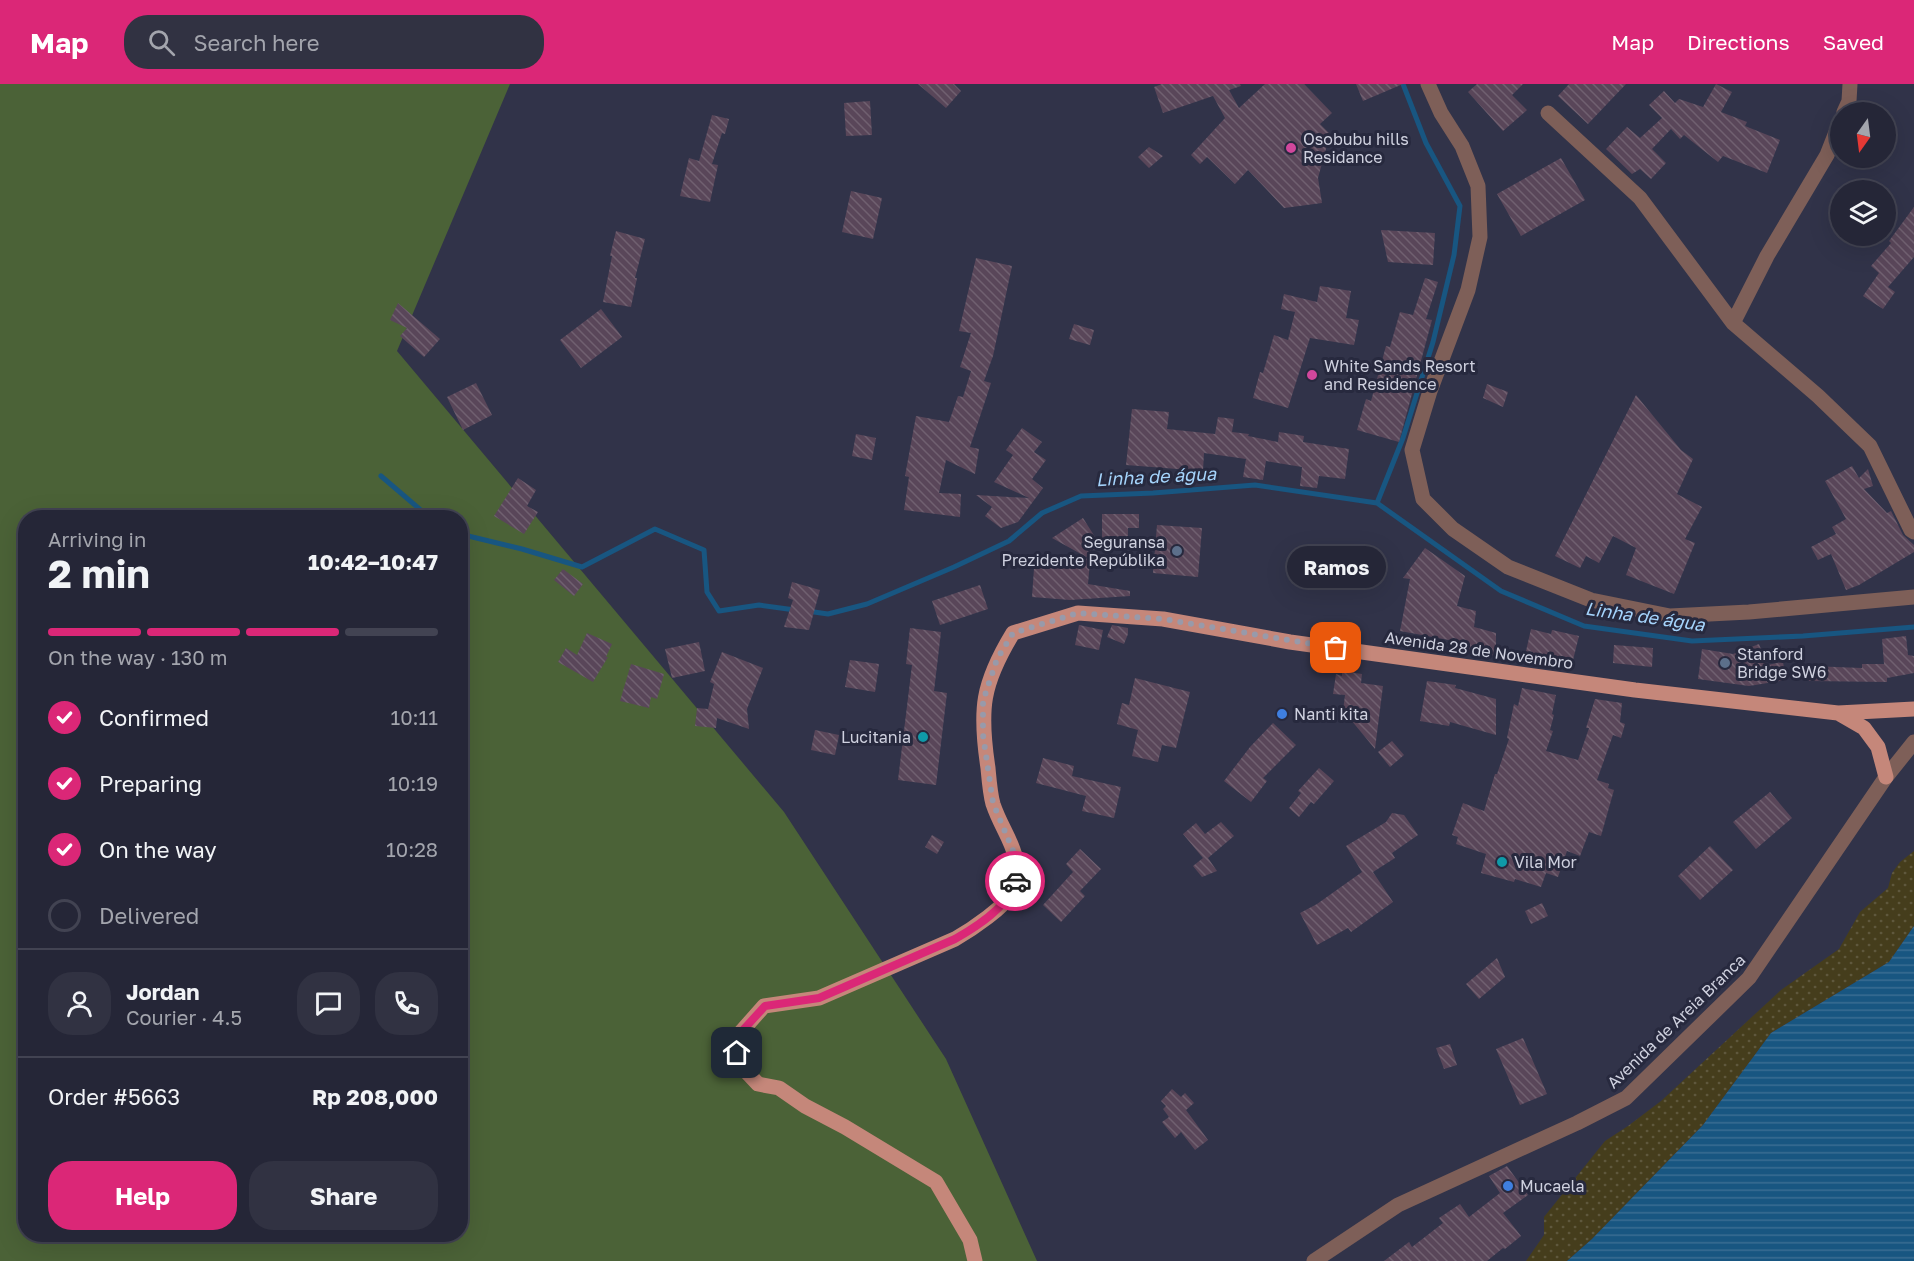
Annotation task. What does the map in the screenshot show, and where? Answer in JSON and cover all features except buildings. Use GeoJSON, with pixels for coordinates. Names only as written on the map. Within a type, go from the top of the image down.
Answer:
{"type":"FeatureCollection","features":[{"type":"Feature","properties":{"kind":"main road","name":"Avenida 28 de Novembro"},"geometry":{"type":"LineString","coordinates":[[975,1261],[970,1240],[936,1182],[845,1127],[805,1107],[779,1088],[758,1084],[741,1066],[733,1041],[765,1006],[819,998],[955,939],[975,928],[1013,892],[1019,865],[993,803],[983,735],[983,701],[997,659],[1013,633],[1078,613],[1163,619],[1313,645],[1635,690],[1838,713],[1914,709]]}},
{"type":"Feature","properties":{"kind":"main road"},"geometry":{"type":"LineString","coordinates":[[1838,713],[1864,728],[1878,747],[1886,777]]}},
{"type":"Feature","properties":{"kind":"street"},"geometry":{"type":"LineString","coordinates":[[1428,84],[1441,113],[1462,146],[1478,186],[1480,237],[1468,290],[1430,391],[1412,450],[1423,499],[1453,528],[1508,567],[1591,600],[1670,616],[1749,612],[1914,597]]}},
{"type":"Feature","properties":{"kind":"street"},"geometry":{"type":"LineString","coordinates":[[1849,102],[1850,84]]}},
{"type":"Feature","properties":{"kind":"street"},"geometry":{"type":"LineString","coordinates":[[1548,113],[1640,198],[1733,322],[1818,396],[1869,446],[1914,532]]}},
{"type":"Feature","properties":{"kind":"street"},"geometry":{"type":"LineString","coordinates":[[1733,322],[1767,256],[1830,147]]}},
{"type":"Feature","properties":{"kind":"street","name":"Avenida de Areia Branca"},"geometry":{"type":"LineString","coordinates":[[1314,1261],[1398,1205],[1577,1124],[1626,1098],[1749,978],[1886,777],[1914,742]]}},
{"type":"Feature","properties":{"kind":"sand"},"geometry":{"type":"Polygon","coordinates":[[[1914,851],[1914,926],[1889,962],[1771,1033],[1703,1125],[1592,1239],[1567,1261],[1526,1261],[1544,1235],[1544,1217],[1605,1141],[1661,1101],[1781,990],[1839,949],[1860,912],[1888,888],[1892,873],[1900,862],[1914,851]]]}},
{"type":"Feature","properties":{"kind":"green space"},"geometry":{"type":"Polygon","coordinates":[[[0,84],[510,84],[397,351],[784,812],[946,1059],[1037,1261],[0,1261],[0,84]]]}},
{"type":"Feature","properties":{"kind":"water"},"geometry":{"type":"Polygon","coordinates":[[[1914,926],[1914,1261],[1567,1261],[1592,1239],[1703,1125],[1771,1033],[1889,962],[1914,926]]]}},
{"type":"Feature","properties":{"kind":"waterway"},"geometry":{"type":"LineString","coordinates":[[1377,503],[1403,438],[1433,342],[1454,255],[1460,206],[1426,143],[1403,84]]}},
{"type":"Feature","properties":{"kind":"waterway","name":"Linha de água"},"geometry":{"type":"LineString","coordinates":[[381,476],[421,510]]}},
{"type":"Feature","properties":{"kind":"waterway","name":"Linha de água"},"geometry":{"type":"LineString","coordinates":[[807,611],[828,614],[867,604],[1009,541],[1042,513],[1081,496],[1255,485],[1377,503],[1501,591],[1584,626],[1692,641],[1803,636],[1914,627]]}},
{"type":"Feature","properties":{"kind":"waterway","name":"Linha de água"},"geometry":{"type":"LineString","coordinates":[[468,536],[582,567],[655,529],[704,550],[707,592],[719,611],[759,605],[795,610]]}},
{"type":"Feature","properties":{"kind":"way so far"},"geometry":{"type":"LineString","coordinates":[[1015,881],[1019,865],[993,803],[983,735],[983,701],[997,659],[1013,633],[1078,613],[1163,619],[1336,648]]}},
{"type":"Feature","properties":{"kind":"place","name":"Osobubu hills Residance"},"geometry":{"type":"Point","coordinates":[1291,148]}},
{"type":"Feature","properties":{"kind":"place","name":"White Sands Resort and Residence"},"geometry":{"type":"Point","coordinates":[1312,375]}},
{"type":"Feature","properties":{"kind":"place","name":"Seguransa Prezidente Repúblika"},"geometry":{"type":"Point","coordinates":[1177,551]}},
{"type":"Feature","properties":{"kind":"place","name":"Ramos"},"geometry":{"type":"Point","coordinates":[1336,648]}},
{"type":"Feature","properties":{"kind":"place","name":"Stanford Bridge SW6"},"geometry":{"type":"Point","coordinates":[1725,663]}},
{"type":"Feature","properties":{"kind":"place","name":"Nanti kita"},"geometry":{"type":"Point","coordinates":[1282,714]}},
{"type":"Feature","properties":{"kind":"place","name":"Lucitania"},"geometry":{"type":"Point","coordinates":[923,737]}},
{"type":"Feature","properties":{"kind":"place","name":"Vila Mor"},"geometry":{"type":"Point","coordinates":[1502,862]}},
{"type":"Feature","properties":{"kind":"place","name":"Mucaela"},"geometry":{"type":"Point","coordinates":[1508,1186]}},
{"type":"Feature","properties":{"kind":"route"},"geometry":{"type":"LineString","coordinates":[[737,1053],[733,1041],[765,1006],[819,998],[955,939],[975,928],[993,912],[1013,892],[1015,881]]}}]}
